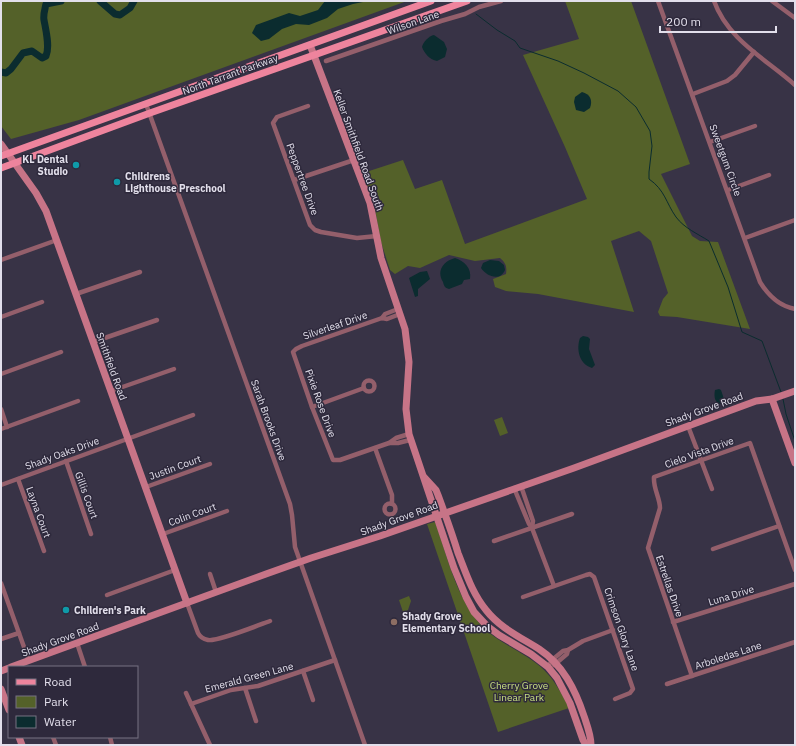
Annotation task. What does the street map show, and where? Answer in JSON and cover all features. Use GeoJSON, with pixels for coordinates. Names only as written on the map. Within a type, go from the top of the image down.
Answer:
{"type":"FeatureCollection","features":[{"type":"Feature","properties":{"kind":"main road","name":"North Tarrant Parkway"},"geometry":{"type":"LineString","coordinates":[[4,155],[431,1]]}},
{"type":"Feature","properties":{"kind":"main road","name":"North Tarrant Parkway"},"geometry":{"type":"LineString","coordinates":[[1,168],[150,113],[467,1]]}},
{"type":"Feature","properties":{"kind":"main road","name":"Keller Smithfield Road South"},"geometry":{"type":"LineString","coordinates":[[310,45],[370,203],[381,258],[405,329],[409,352],[406,409],[409,437],[422,473],[436,490],[454,568],[474,612],[487,626],[531,654],[548,667],[566,694],[586,745]]}},
{"type":"Feature","properties":{"kind":"main road"},"geometry":{"type":"LineString","coordinates":[[221,76],[225,87]]}},
{"type":"Feature","properties":{"kind":"main road","name":"Smithfield Road"},"geometry":{"type":"LineString","coordinates":[[1,144],[4,155],[14,163],[41,201],[57,240],[187,603]]}},
{"type":"Feature","properties":{"kind":"main road","name":"Shady Grove Road"},"geometry":{"type":"LineString","coordinates":[[13,666],[300,562],[380,536],[756,401],[775,398],[795,391]]}},
{"type":"Feature","properties":{"kind":"main road"},"geometry":{"type":"LineString","coordinates":[[775,398],[795,462]]}},
{"type":"Feature","properties":{"kind":"main road","name":"Keller Smithfield Road South"},"geometry":{"type":"LineString","coordinates":[[441,514],[467,577],[484,607],[504,628],[540,650],[566,675],[575,691],[591,737],[591,745]]}},
{"type":"Feature","properties":{"kind":"main road"},"geometry":{"type":"LineString","coordinates":[[1,689],[8,707]]}},
{"type":"Feature","properties":{"kind":"street","name":"Wilson Lane"},"geometry":{"type":"LineString","coordinates":[[326,61],[465,14],[480,7],[502,1]]}},
{"type":"Feature","properties":{"kind":"street","name":"Sweetgum Circle"},"geometry":{"type":"LineString","coordinates":[[658,1],[754,265],[765,290],[779,303],[795,309]]}},
{"type":"Feature","properties":{"kind":"street"},"geometry":{"type":"LineString","coordinates":[[714,1],[717,9],[729,28],[742,43],[795,85]]}},
{"type":"Feature","properties":{"kind":"street"},"geometry":{"type":"LineString","coordinates":[[772,1],[794,15]]}},
{"type":"Feature","properties":{"kind":"street","name":"Wilson Lane"},"geometry":{"type":"LineString","coordinates":[[373,34],[376,44]]}},
{"type":"Feature","properties":{"kind":"street"},"geometry":{"type":"LineString","coordinates":[[692,94],[732,78],[754,52]]}},
{"type":"Feature","properties":{"kind":"street","name":"Sarah Brooks Drive"},"geometry":{"type":"LineString","coordinates":[[146,104],[290,504],[294,542],[300,562],[365,745]]}},
{"type":"Feature","properties":{"kind":"street","name":"Peppertree Drive"},"geometry":{"type":"LineString","coordinates":[[308,106],[275,118],[273,124],[309,223],[315,230],[321,232],[357,238],[377,236]]}},
{"type":"Feature","properties":{"kind":"street"},"geometry":{"type":"LineString","coordinates":[[710,142],[755,126]]}},
{"type":"Feature","properties":{"kind":"street"},"geometry":{"type":"LineString","coordinates":[[294,180],[326,168],[354,160]]}},
{"type":"Feature","properties":{"kind":"street"},"geometry":{"type":"LineString","coordinates":[[728,190],[769,175]]}},
{"type":"Feature","properties":{"kind":"street"},"geometry":{"type":"LineString","coordinates":[[745,238],[795,220]]}},
{"type":"Feature","properties":{"kind":"street"},"geometry":{"type":"LineString","coordinates":[[1,260],[57,240]]}},
{"type":"Feature","properties":{"kind":"street"},"geometry":{"type":"LineString","coordinates":[[76,294],[140,272]]}},
{"type":"Feature","properties":{"kind":"street"},"geometry":{"type":"LineString","coordinates":[[1,317],[42,302]]}},
{"type":"Feature","properties":{"kind":"street","name":"Silverleaf Drive"},"geometry":{"type":"LineString","coordinates":[[294,350],[382,318],[387,319],[399,311]]}},
{"type":"Feature","properties":{"kind":"street"},"geometry":{"type":"LineString","coordinates":[[93,342],[157,320]]}},
{"type":"Feature","properties":{"kind":"street","name":"Pixie Rose Drive"},"geometry":{"type":"LineString","coordinates":[[294,350],[294,356],[312,407],[330,455],[334,461],[375,448]]}},
{"type":"Feature","properties":{"kind":"street"},"geometry":{"type":"LineString","coordinates":[[1,374],[61,352]]}},
{"type":"Feature","properties":{"kind":"street"},"geometry":{"type":"LineString","coordinates":[[111,391],[174,369]]}},
{"type":"Feature","properties":{"kind":"street"},"geometry":{"type":"LineString","coordinates":[[312,407],[364,388]]}},
{"type":"Feature","properties":{"kind":"street"},"geometry":{"type":"LineString","coordinates":[[1,429],[78,401]]}},
{"type":"Feature","properties":{"kind":"street"},"geometry":{"type":"LineString","coordinates":[[1,409],[8,427]]}},
{"type":"Feature","properties":{"kind":"street","name":"Shady Oaks Drive"},"geometry":{"type":"LineString","coordinates":[[1,485],[193,415]]}},
{"type":"Feature","properties":{"kind":"street"},"geometry":{"type":"LineString","coordinates":[[688,426],[712,489]]}},
{"type":"Feature","properties":{"kind":"street"},"geometry":{"type":"LineString","coordinates":[[392,504],[392,495],[375,448],[389,442],[398,443],[409,437]]}},
{"type":"Feature","properties":{"kind":"street","name":"Cielo Vista Drive"},"geometry":{"type":"LineString","coordinates":[[654,477],[750,443],[779,526]]}},
{"type":"Feature","properties":{"kind":"street","name":"Gillis Court"},"geometry":{"type":"LineString","coordinates":[[66,462],[92,534]]}},
{"type":"Feature","properties":{"kind":"street","name":"Justin Court"},"geometry":{"type":"LineString","coordinates":[[146,487],[210,464]]}},
{"type":"Feature","properties":{"kind":"street","name":"Estrellas Drive"},"geometry":{"type":"LineString","coordinates":[[654,477],[660,508],[648,548],[692,676]]}},
{"type":"Feature","properties":{"kind":"street","name":"Layna Court"},"geometry":{"type":"LineString","coordinates":[[18,479],[44,551]]}},
{"type":"Feature","properties":{"kind":"street"},"geometry":{"type":"LineString","coordinates":[[517,487],[533,522],[532,528],[554,586],[522,597]]}},
{"type":"Feature","properties":{"kind":"street","name":"Colin Court"},"geometry":{"type":"LineString","coordinates":[[163,534],[227,511]]}},
{"type":"Feature","properties":{"kind":"street"},"geometry":{"type":"LineString","coordinates":[[494,541],[572,514]]}},
{"type":"Feature","properties":{"kind":"street"},"geometry":{"type":"LineString","coordinates":[[713,549],[779,526],[795,570]]}},
{"type":"Feature","properties":{"kind":"street"},"geometry":{"type":"LineString","coordinates":[[107,595],[175,570]]}},
{"type":"Feature","properties":{"kind":"street"},"geometry":{"type":"LineString","coordinates":[[210,574],[216,592]]}},
{"type":"Feature","properties":{"kind":"street","name":"Crimson Glory Lane"},"geometry":{"type":"LineString","coordinates":[[554,586],[586,575],[592,575],[595,580],[633,686],[633,690],[630,693],[615,699]]}},
{"type":"Feature","properties":{"kind":"street"},"geometry":{"type":"LineString","coordinates":[[1,584],[29,660]]}},
{"type":"Feature","properties":{"kind":"street","name":"Luna Drive"},"geometry":{"type":"LineString","coordinates":[[673,622],[795,584]]}},
{"type":"Feature","properties":{"kind":"street"},"geometry":{"type":"LineString","coordinates":[[187,603],[198,633],[200,636],[208,640],[219,638],[270,621]]}},
{"type":"Feature","properties":{"kind":"street"},"geometry":{"type":"LineString","coordinates":[[548,667],[567,654],[568,650],[583,641],[613,630]]}},
{"type":"Feature","properties":{"kind":"street"},"geometry":{"type":"LineString","coordinates":[[1,639],[19,633]]}},
{"type":"Feature","properties":{"kind":"street","name":"Arboledas Lane"},"geometry":{"type":"LineString","coordinates":[[667,684],[795,642]]}},
{"type":"Feature","properties":{"kind":"street"},"geometry":{"type":"LineString","coordinates":[[77,643],[85,666]]}},
{"type":"Feature","properties":{"kind":"street","name":"Emerald Green Lane"},"geometry":{"type":"LineString","coordinates":[[190,704],[225,691],[258,686],[335,660]]}},
{"type":"Feature","properties":{"kind":"street"},"geometry":{"type":"LineString","coordinates":[[303,671],[313,700]]}},
{"type":"Feature","properties":{"kind":"street"},"geometry":{"type":"LineString","coordinates":[[245,688],[256,721]]}},
{"type":"Feature","properties":{"kind":"street"},"geometry":{"type":"LineString","coordinates":[[186,693],[210,745]]}},
{"type":"Feature","properties":{"kind":"green space"},"geometry":{"type":"Polygon","coordinates":[[[1,1],[407,1],[79,120],[11,139],[1,126],[1,1]]]}},
{"type":"Feature","properties":{"kind":"green space"},"geometry":{"type":"Polygon","coordinates":[[[565,1],[631,1],[690,164],[661,174],[692,236],[700,241],[718,242],[750,329],[677,317],[660,316],[658,312],[663,299],[668,293],[651,241],[639,231],[611,241],[634,312],[538,294],[506,291],[495,287],[493,279],[506,274],[506,265],[500,258],[475,261],[449,255],[420,268],[408,266],[395,274],[390,270],[381,242],[374,204],[363,173],[403,160],[415,189],[442,180],[465,244],[587,199],[523,55],[579,39],[565,1]]]}},
{"type":"Feature","properties":{"kind":"green space"},"geometry":{"type":"Polygon","coordinates":[[[502,417],[508,433],[500,436],[494,420],[502,417]]]}},
{"type":"Feature","properties":{"kind":"green space","name":"Cherry Grove Linear Park"},"geometry":{"type":"Polygon","coordinates":[[[435,522],[458,589],[472,613],[487,631],[503,643],[529,658],[544,670],[558,688],[569,708],[498,732],[427,524],[435,522]]]}},
{"type":"Feature","properties":{"kind":"green space"},"geometry":{"type":"Polygon","coordinates":[[[409,596],[411,601],[408,610],[403,612],[399,600],[409,596]]]}},
{"type":"Feature","properties":{"kind":"water"},"geometry":{"type":"Polygon","coordinates":[[[325,1],[368,1],[338,9],[327,18],[309,25],[296,24],[282,29],[269,39],[261,41],[252,33],[256,25],[289,13],[300,16],[318,10],[325,1]]]}},
{"type":"Feature","properties":{"kind":"water"},"geometry":{"type":"Polygon","coordinates":[[[434,35],[444,42],[447,49],[445,57],[437,61],[428,56],[422,47],[426,40],[434,35]]]}},
{"type":"Feature","properties":{"kind":"water"},"geometry":{"type":"Polygon","coordinates":[[[582,92],[587,94],[591,100],[590,108],[584,112],[576,110],[574,102],[575,97],[582,92]]]}},
{"type":"Feature","properties":{"kind":"water"},"geometry":{"type":"Polygon","coordinates":[[[455,258],[469,268],[470,279],[464,280],[462,284],[449,289],[444,285],[440,274],[442,267],[448,261],[455,258]]]}},
{"type":"Feature","properties":{"kind":"water"},"geometry":{"type":"Polygon","coordinates":[[[490,260],[499,261],[504,265],[505,270],[503,274],[497,277],[489,275],[483,271],[481,268],[483,263],[490,260]]]}},
{"type":"Feature","properties":{"kind":"water"},"geometry":{"type":"Polygon","coordinates":[[[427,271],[430,279],[418,289],[418,296],[415,297],[409,278],[420,272],[427,271]]]}},
{"type":"Feature","properties":{"kind":"water"},"geometry":{"type":"Polygon","coordinates":[[[583,336],[590,339],[589,349],[595,365],[592,368],[581,360],[578,347],[580,338],[583,336]]]}},
{"type":"Feature","properties":{"kind":"water"},"geometry":{"type":"Polygon","coordinates":[[[715,390],[721,390],[724,399],[722,403],[719,404],[715,400],[714,394],[715,390]]]}},
{"type":"Feature","properties":{"kind":"waterway"},"geometry":{"type":"LineString","coordinates":[[1,72],[6,73],[11,69],[23,53],[32,51],[42,58],[46,56],[48,44],[44,20],[46,4],[61,1]]}},
{"type":"Feature","properties":{"kind":"waterway"},"geometry":{"type":"LineString","coordinates":[[100,1],[115,14],[120,15],[130,8],[134,1]]}},
{"type":"Feature","properties":{"kind":"waterway"},"geometry":{"type":"LineString","coordinates":[[476,14],[497,30],[515,41],[520,48],[558,61],[584,73],[618,91],[636,107],[650,131],[652,146],[649,179],[662,192],[679,221],[687,228],[709,241],[728,287],[742,332],[762,341],[781,392]]}},
{"type":"Feature","properties":{"kind":"waterway"},"geometry":{"type":"LineString","coordinates":[[783,399],[786,414],[795,441]]}},
{"type":"Feature","properties":{"kind":"place","name":"KL Dental Studio"},"geometry":{"type":"Point","coordinates":[76,165]}},
{"type":"Feature","properties":{"kind":"place","name":"Childrens Lighthouse Preschool"},"geometry":{"type":"Point","coordinates":[117,182]}},
{"type":"Feature","properties":{"kind":"place","name":"Children's Park"},"geometry":{"type":"Point","coordinates":[66,610]}},
{"type":"Feature","properties":{"kind":"place","name":"Shady Grove Elementary School"},"geometry":{"type":"Point","coordinates":[394,622]}}]}
